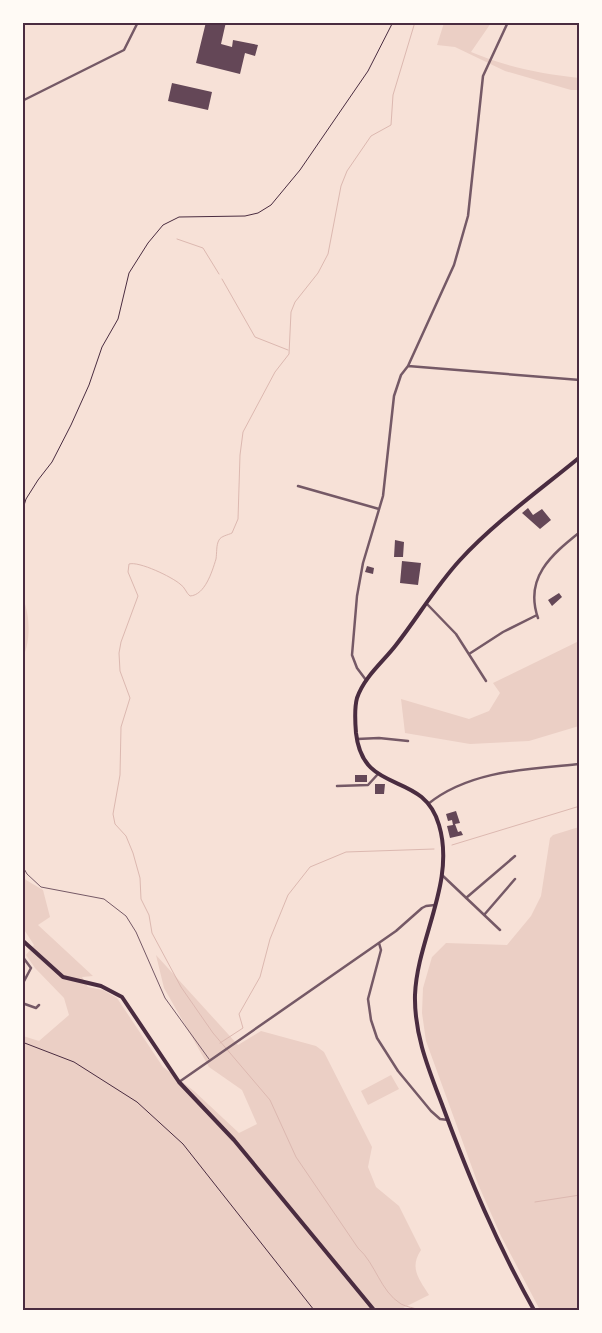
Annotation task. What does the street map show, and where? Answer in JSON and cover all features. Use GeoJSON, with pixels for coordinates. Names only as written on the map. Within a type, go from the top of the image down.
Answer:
{"type":"FeatureCollection","features":[{"type":"Feature","properties":{"kind":"main road"},"geometry":{"type":"LineString","coordinates":[[534,1310],[478,1200],[420,1044],[415,1008],[417,975],[441,874],[442,844],[440,826],[428,804],[411,789],[378,774],[362,758],[357,739],[356,702],[366,680],[396,646],[425,603],[471,548],[580,458]]}},
{"type":"Feature","properties":{"kind":"main road"},"geometry":{"type":"LineString","coordinates":[[22,940],[62,977],[102,986],[122,998],[179,1082],[234,1140],[374,1310]]}},
{"type":"Feature","properties":{"kind":"street"},"geometry":{"type":"LineString","coordinates":[[22,102],[124,50],[138,22]]}},
{"type":"Feature","properties":{"kind":"street"},"geometry":{"type":"LineString","coordinates":[[366,680],[357,668],[352,648],[360,579],[383,496],[394,396],[401,375],[408,366],[454,265],[468,216],[483,76],[508,22]]}},
{"type":"Feature","properties":{"kind":"street"},"geometry":{"type":"LineString","coordinates":[[408,366],[420,369],[580,380]]}},
{"type":"Feature","properties":{"kind":"street"},"geometry":{"type":"LineString","coordinates":[[298,486],[379,509]]}},
{"type":"Feature","properties":{"kind":"street"},"geometry":{"type":"LineString","coordinates":[[470,654],[503,632],[538,617],[535,594],[541,570],[551,556],[580,532]]}},
{"type":"Feature","properties":{"kind":"street"},"geometry":{"type":"LineString","coordinates":[[425,603],[442,617],[470,654],[486,681]]}},
{"type":"Feature","properties":{"kind":"street"},"geometry":{"type":"LineString","coordinates":[[357,739],[379,738],[408,741]]}},
{"type":"Feature","properties":{"kind":"street"},"geometry":{"type":"LineString","coordinates":[[428,804],[447,792],[484,777],[529,769],[580,764]]}},
{"type":"Feature","properties":{"kind":"street"},"geometry":{"type":"LineString","coordinates":[[337,786],[368,785],[378,774]]}},
{"type":"Feature","properties":{"kind":"street"},"geometry":{"type":"LineString","coordinates":[[466,898],[515,856]]}},
{"type":"Feature","properties":{"kind":"street"},"geometry":{"type":"LineString","coordinates":[[441,874],[500,930]]}},
{"type":"Feature","properties":{"kind":"street"},"geometry":{"type":"LineString","coordinates":[[484,915],[515,879]]}},
{"type":"Feature","properties":{"kind":"street"},"geometry":{"type":"LineString","coordinates":[[179,1082],[379,943],[422,908],[434,905]]}},
{"type":"Feature","properties":{"kind":"street"},"geometry":{"type":"LineString","coordinates":[[379,943],[381,950],[368,999],[373,1029],[382,1049],[411,1089],[437,1118],[448,1120]]}},
{"type":"Feature","properties":{"kind":"street"},"geometry":{"type":"LineString","coordinates":[[22,956],[31,968],[22,985]]}},
{"type":"Feature","properties":{"kind":"street"},"geometry":{"type":"LineString","coordinates":[[22,1003],[36,1008],[39,1005]]}},
{"type":"Feature","properties":{"kind":"lane"},"geometry":{"type":"LineString","coordinates":[[22,864],[27,874],[41,887],[104,899],[126,916],[136,932],[165,998],[210,1060]]}},
{"type":"Feature","properties":{"kind":"path"},"geometry":{"type":"LineString","coordinates":[[22,512],[26,499],[52,462],[71,425],[89,385],[102,347],[118,319],[129,273],[148,243],[163,225],[179,217],[245,216],[258,213],[271,205],[300,170],[368,71],[392,22]]}},
{"type":"Feature","properties":{"kind":"path"},"geometry":{"type":"LineString","coordinates":[[22,498],[26,499]]}},
{"type":"Feature","properties":{"kind":"path"},"geometry":{"type":"LineString","coordinates":[[22,1042],[74,1062],[136,1102],[182,1144],[314,1310]]}},
{"type":"Feature","properties":{"kind":"shaded area"},"geometry":{"type":"Polygon","coordinates":[[[444,23],[491,23],[471,52],[524,69],[579,78],[579,90],[571,90],[505,71],[455,47],[437,45],[444,23]]]}},
{"type":"Feature","properties":{"kind":"shaded area"},"geometry":{"type":"Polygon","coordinates":[[[23,599],[29,628],[26,651],[23,657],[23,599]]]}},
{"type":"Feature","properties":{"kind":"shaded area"},"geometry":{"type":"Polygon","coordinates":[[[579,641],[579,726],[529,741],[470,744],[405,733],[401,699],[469,719],[489,711],[500,693],[493,683],[579,641]]]}},
{"type":"Feature","properties":{"kind":"shaded area"},"geometry":{"type":"Polygon","coordinates":[[[579,827],[579,1310],[540,1310],[501,1236],[478,1184],[426,1041],[422,1013],[423,988],[432,957],[446,943],[507,945],[531,916],[541,896],[550,838],[553,835],[579,827]]]}},
{"type":"Feature","properties":{"kind":"shaded area"},"geometry":{"type":"Polygon","coordinates":[[[22,874],[26,880],[43,890],[50,917],[38,925],[93,976],[82,977],[88,987],[103,990],[117,998],[163,1067],[194,1091],[239,1133],[257,1124],[242,1090],[209,1067],[164,988],[156,955],[238,1045],[261,1031],[316,1046],[324,1052],[372,1147],[368,1167],[376,1187],[399,1206],[421,1250],[417,1256],[416,1268],[419,1278],[429,1295],[399,1310],[23,1310],[23,1036],[39,1041],[69,1015],[64,998],[35,968],[26,955],[34,945],[23,928],[22,874]]]}},
{"type":"Feature","properties":{"kind":"shaded area"},"geometry":{"type":"Polygon","coordinates":[[[391,1075],[399,1089],[368,1105],[361,1091],[391,1075]]]}},
{"type":"Feature","properties":{"kind":"building"},"geometry":{"type":"Polygon","coordinates":[[[206,22],[226,22],[221,44],[232,47],[233,40],[258,45],[255,56],[245,53],[240,74],[196,63],[206,22]]]}},
{"type":"Feature","properties":{"kind":"building"},"geometry":{"type":"Polygon","coordinates":[[[172,83],[212,92],[208,110],[168,101],[172,83]]]}},
{"type":"Feature","properties":{"kind":"building"},"geometry":{"type":"Polygon","coordinates":[[[528,508],[533,515],[542,509],[551,520],[540,529],[522,513],[528,508]]]}},
{"type":"Feature","properties":{"kind":"building"},"geometry":{"type":"Polygon","coordinates":[[[395,540],[404,542],[403,557],[394,557],[395,540]]]}},
{"type":"Feature","properties":{"kind":"building"},"geometry":{"type":"Polygon","coordinates":[[[402,561],[421,563],[418,585],[400,583],[402,561]]]}},
{"type":"Feature","properties":{"kind":"building"},"geometry":{"type":"Polygon","coordinates":[[[367,566],[374,568],[373,574],[365,572],[367,566]]]}},
{"type":"Feature","properties":{"kind":"building"},"geometry":{"type":"Polygon","coordinates":[[[559,593],[562,597],[552,606],[548,600],[559,593]]]}},
{"type":"Feature","properties":{"kind":"building"},"geometry":{"type":"Polygon","coordinates":[[[355,775],[367,775],[367,782],[355,782],[355,775]]]}},
{"type":"Feature","properties":{"kind":"building"},"geometry":{"type":"Polygon","coordinates":[[[375,784],[385,784],[384,794],[375,794],[375,784]]]}},
{"type":"Feature","properties":{"kind":"building"},"geometry":{"type":"Polygon","coordinates":[[[456,811],[460,823],[455,824],[458,832],[461,831],[463,835],[450,838],[447,826],[453,825],[452,820],[448,821],[446,814],[456,811]]]}},
{"type":"Feature","properties":{"kind":"waterway"},"geometry":{"type":"LineString","coordinates":[[415,22],[393,95],[391,125],[371,136],[347,171],[341,186],[328,254],[318,273],[295,302],[291,312],[289,354],[275,372],[243,432],[240,455],[238,519],[232,533],[219,540],[216,559],[207,582],[200,592],[190,596],[182,585],[155,570],[129,564],[128,572],[138,596],[121,642],[119,653],[120,671],[130,698],[121,727],[120,775],[113,814],[115,824],[126,836],[133,853],[140,878],[141,899],[149,915],[152,933],[181,987],[213,1033],[270,1100],[296,1157],[364,1254],[388,1292],[401,1304],[420,1310]]}},
{"type":"Feature","properties":{"kind":"waterway"},"geometry":{"type":"LineString","coordinates":[[177,239],[203,248],[219,274]]}},
{"type":"Feature","properties":{"kind":"waterway"},"geometry":{"type":"LineString","coordinates":[[222,279],[255,337],[288,350]]}},
{"type":"Feature","properties":{"kind":"waterway"},"geometry":{"type":"LineString","coordinates":[[452,845],[580,806]]}},
{"type":"Feature","properties":{"kind":"waterway"},"geometry":{"type":"LineString","coordinates":[[220,1043],[243,1028],[239,1014],[260,977],[270,939],[288,895],[310,867],[346,852],[434,849]]}},
{"type":"Feature","properties":{"kind":"waterway"},"geometry":{"type":"LineString","coordinates":[[535,1202],[580,1195]]}}]}
